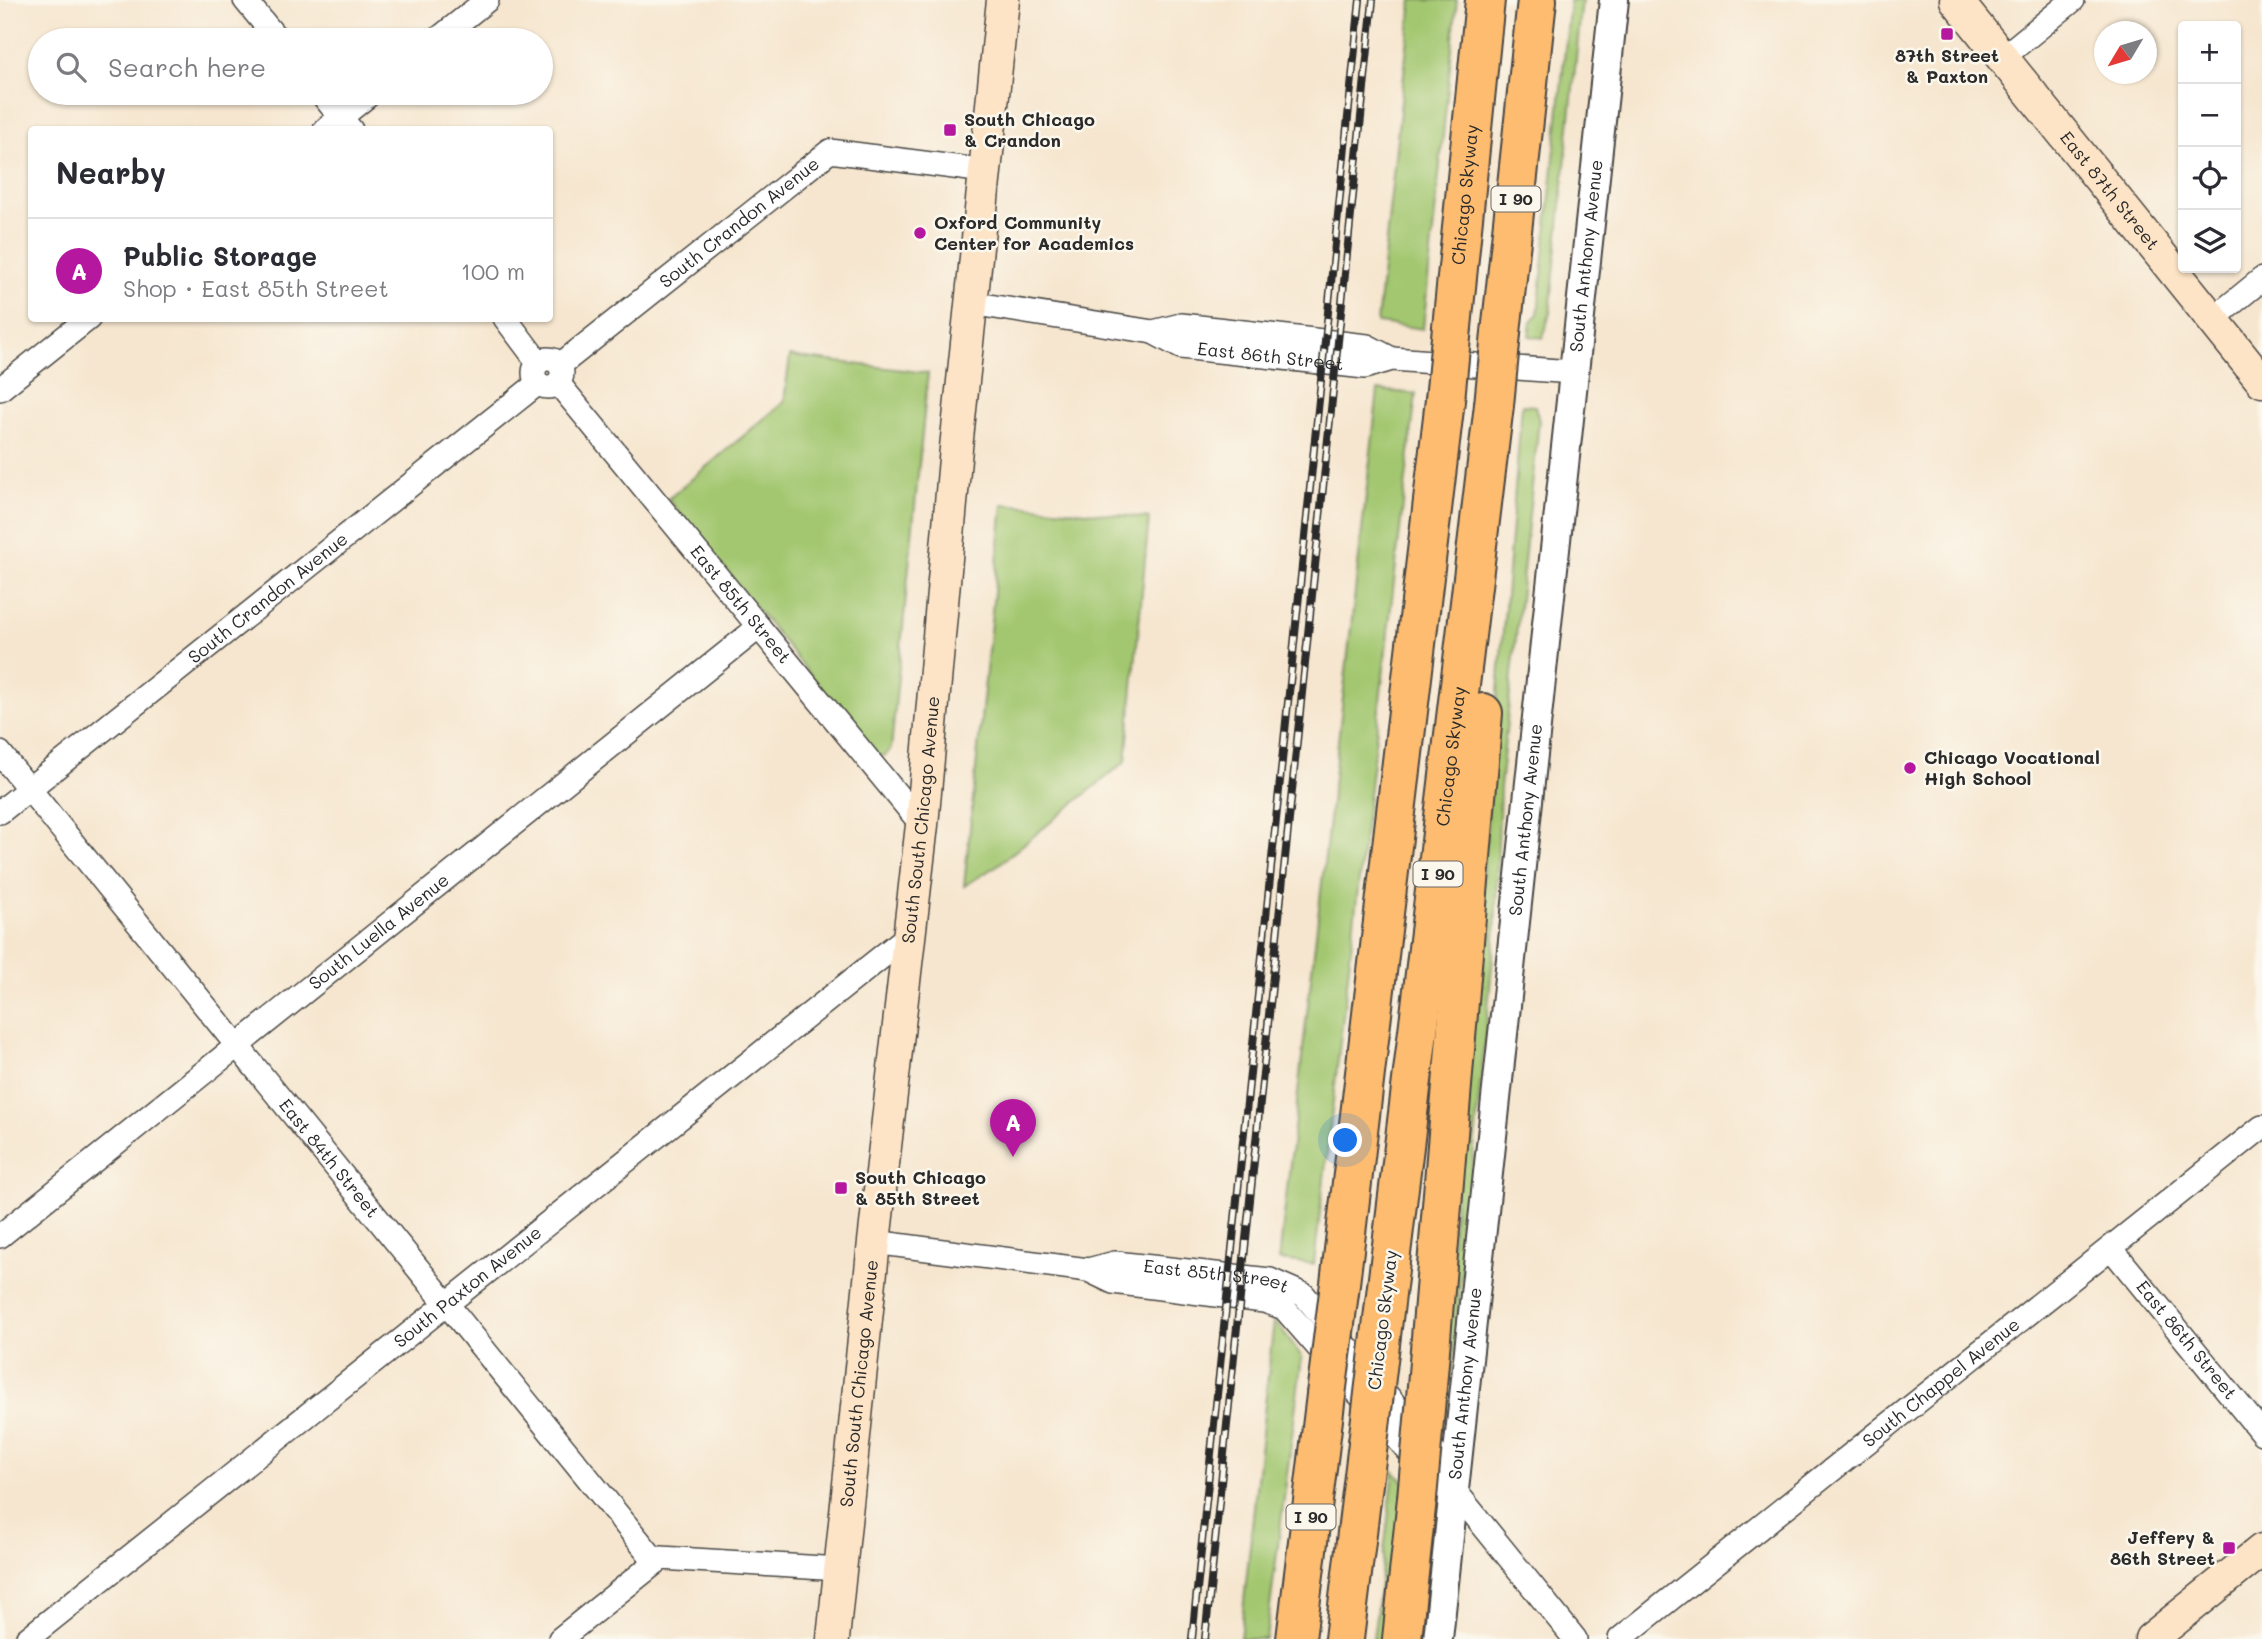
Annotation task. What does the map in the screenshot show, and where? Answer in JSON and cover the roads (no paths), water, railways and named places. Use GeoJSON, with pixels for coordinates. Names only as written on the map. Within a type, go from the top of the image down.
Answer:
{"type":"FeatureCollection","features":[{"type":"Feature","properties":{"kind":"highway","name":"Chicago Skyway"},"geometry":{"type":"LineString","coordinates":[[1296,1639],[1445,400],[1485,0]]}},
{"type":"Feature","properties":{"kind":"highway","name":"Chicago Skyway"},"geometry":{"type":"LineString","coordinates":[[1344,1639],[1483,514],[1537,0]]}},
{"type":"Feature","properties":{"kind":"highway"},"geometry":{"type":"LineString","coordinates":[[1402,1639],[1418,1497],[1482,722],[1497,586],[1483,514]]}},
{"type":"Feature","properties":{"kind":"main road","name":"South South Chicago Avenue"},"geometry":{"type":"LineString","coordinates":[[833,1639],[874,1242],[922,825],[970,303],[1003,0]]}},
{"type":"Feature","properties":{"kind":"main road","name":"East 87th Street"},"geometry":{"type":"LineString","coordinates":[[1956,0],[2262,381]]}},
{"type":"Feature","properties":{"kind":"main road"},"geometry":{"type":"LineString","coordinates":[[2151,1639],[2262,1550]]}},
{"type":"Feature","properties":{"kind":"street"},"geometry":{"type":"LineString","coordinates":[[245,0],[268,28]]}},
{"type":"Feature","properties":{"kind":"street"},"geometry":{"type":"LineString","coordinates":[[451,28],[487,0]]}},
{"type":"Feature","properties":{"kind":"street","name":"South Anthony Avenue"},"geometry":{"type":"LineString","coordinates":[[1438,1639],[1614,0]]}},
{"type":"Feature","properties":{"kind":"street"},"geometry":{"type":"LineString","coordinates":[[2002,58],[2073,0]]}},
{"type":"Feature","properties":{"kind":"street"},"geometry":{"type":"LineString","coordinates":[[328,105],[339,125],[359,105]]}},
{"type":"Feature","properties":{"kind":"street","name":"South Crandon Avenue"},"geometry":{"type":"LineString","coordinates":[[0,812],[830,151],[985,171]]}},
{"type":"Feature","properties":{"kind":"street"},"geometry":{"type":"LineString","coordinates":[[2213,319],[2262,279]]}},
{"type":"Feature","properties":{"kind":"street","name":"East 86th Street"},"geometry":{"type":"LineString","coordinates":[[970,303],[1153,332],[1181,325],[1367,346],[1392,359],[1573,372]]}},
{"type":"Feature","properties":{"kind":"street"},"geometry":{"type":"LineString","coordinates":[[0,389],[84,322]]}},
{"type":"Feature","properties":{"kind":"street","name":"East 85th Street"},"geometry":{"type":"LineString","coordinates":[[508,322],[922,825]]}},
{"type":"Feature","properties":{"kind":"street","name":"South Luella Avenue"},"geometry":{"type":"LineString","coordinates":[[0,1236],[759,627]]}},
{"type":"Feature","properties":{"kind":"street","name":"East 84th Street"},"geometry":{"type":"LineString","coordinates":[[0,753],[656,1562]]}},
{"type":"Feature","properties":{"kind":"street","name":"South Paxton Avenue"},"geometry":{"type":"LineString","coordinates":[[27,1639],[909,935]]}},
{"type":"Feature","properties":{"kind":"street","name":"South Chappel Avenue"},"geometry":{"type":"LineString","coordinates":[[1620,1639],[2262,1126]]}},
{"type":"Feature","properties":{"kind":"street","name":"East 85th Street"},"geometry":{"type":"LineString","coordinates":[[874,1242],[1088,1270],[1113,1282],[1264,1301],[1284,1308],[1437,1485],[1455,1492],[1575,1639]]}},
{"type":"Feature","properties":{"kind":"street","name":"East 86th Street"},"geometry":{"type":"LineString","coordinates":[[2111,1248],[2262,1433]]}},
{"type":"Feature","properties":{"kind":"street"},"geometry":{"type":"LineString","coordinates":[[560,1639],[661,1558],[840,1569]]}},
{"type":"Feature","properties":{"kind":"railway"},"geometry":{"type":"LineString","coordinates":[[1192,1639],[1360,0]]}},
{"type":"Feature","properties":{"kind":"railway"},"geometry":{"type":"LineString","coordinates":[[1205,1639],[1373,0]]}},
{"type":"Feature","properties":{"kind":"place","name":"87th Street & Paxton"},"geometry":{"type":"Point","coordinates":[1947,34]}},
{"type":"Feature","properties":{"kind":"place","name":"South Chicago & Crandon"},"geometry":{"type":"Point","coordinates":[950,130]}},
{"type":"Feature","properties":{"kind":"place","name":"Oxford Community Center for Academics"},"geometry":{"type":"Point","coordinates":[920,233]}},
{"type":"Feature","properties":{"kind":"place","name":"Chicago Vocational High School"},"geometry":{"type":"Point","coordinates":[1910,768]}},
{"type":"Feature","properties":{"kind":"place","name":"Public Storage"},"geometry":{"type":"Point","coordinates":[1013,1157]}},
{"type":"Feature","properties":{"kind":"place","name":"South Chicago & 85th Street"},"geometry":{"type":"Point","coordinates":[841,1188]}},
{"type":"Feature","properties":{"kind":"place","name":"Jeffery & 86th Street"},"geometry":{"type":"Point","coordinates":[2229,1548]}}]}
